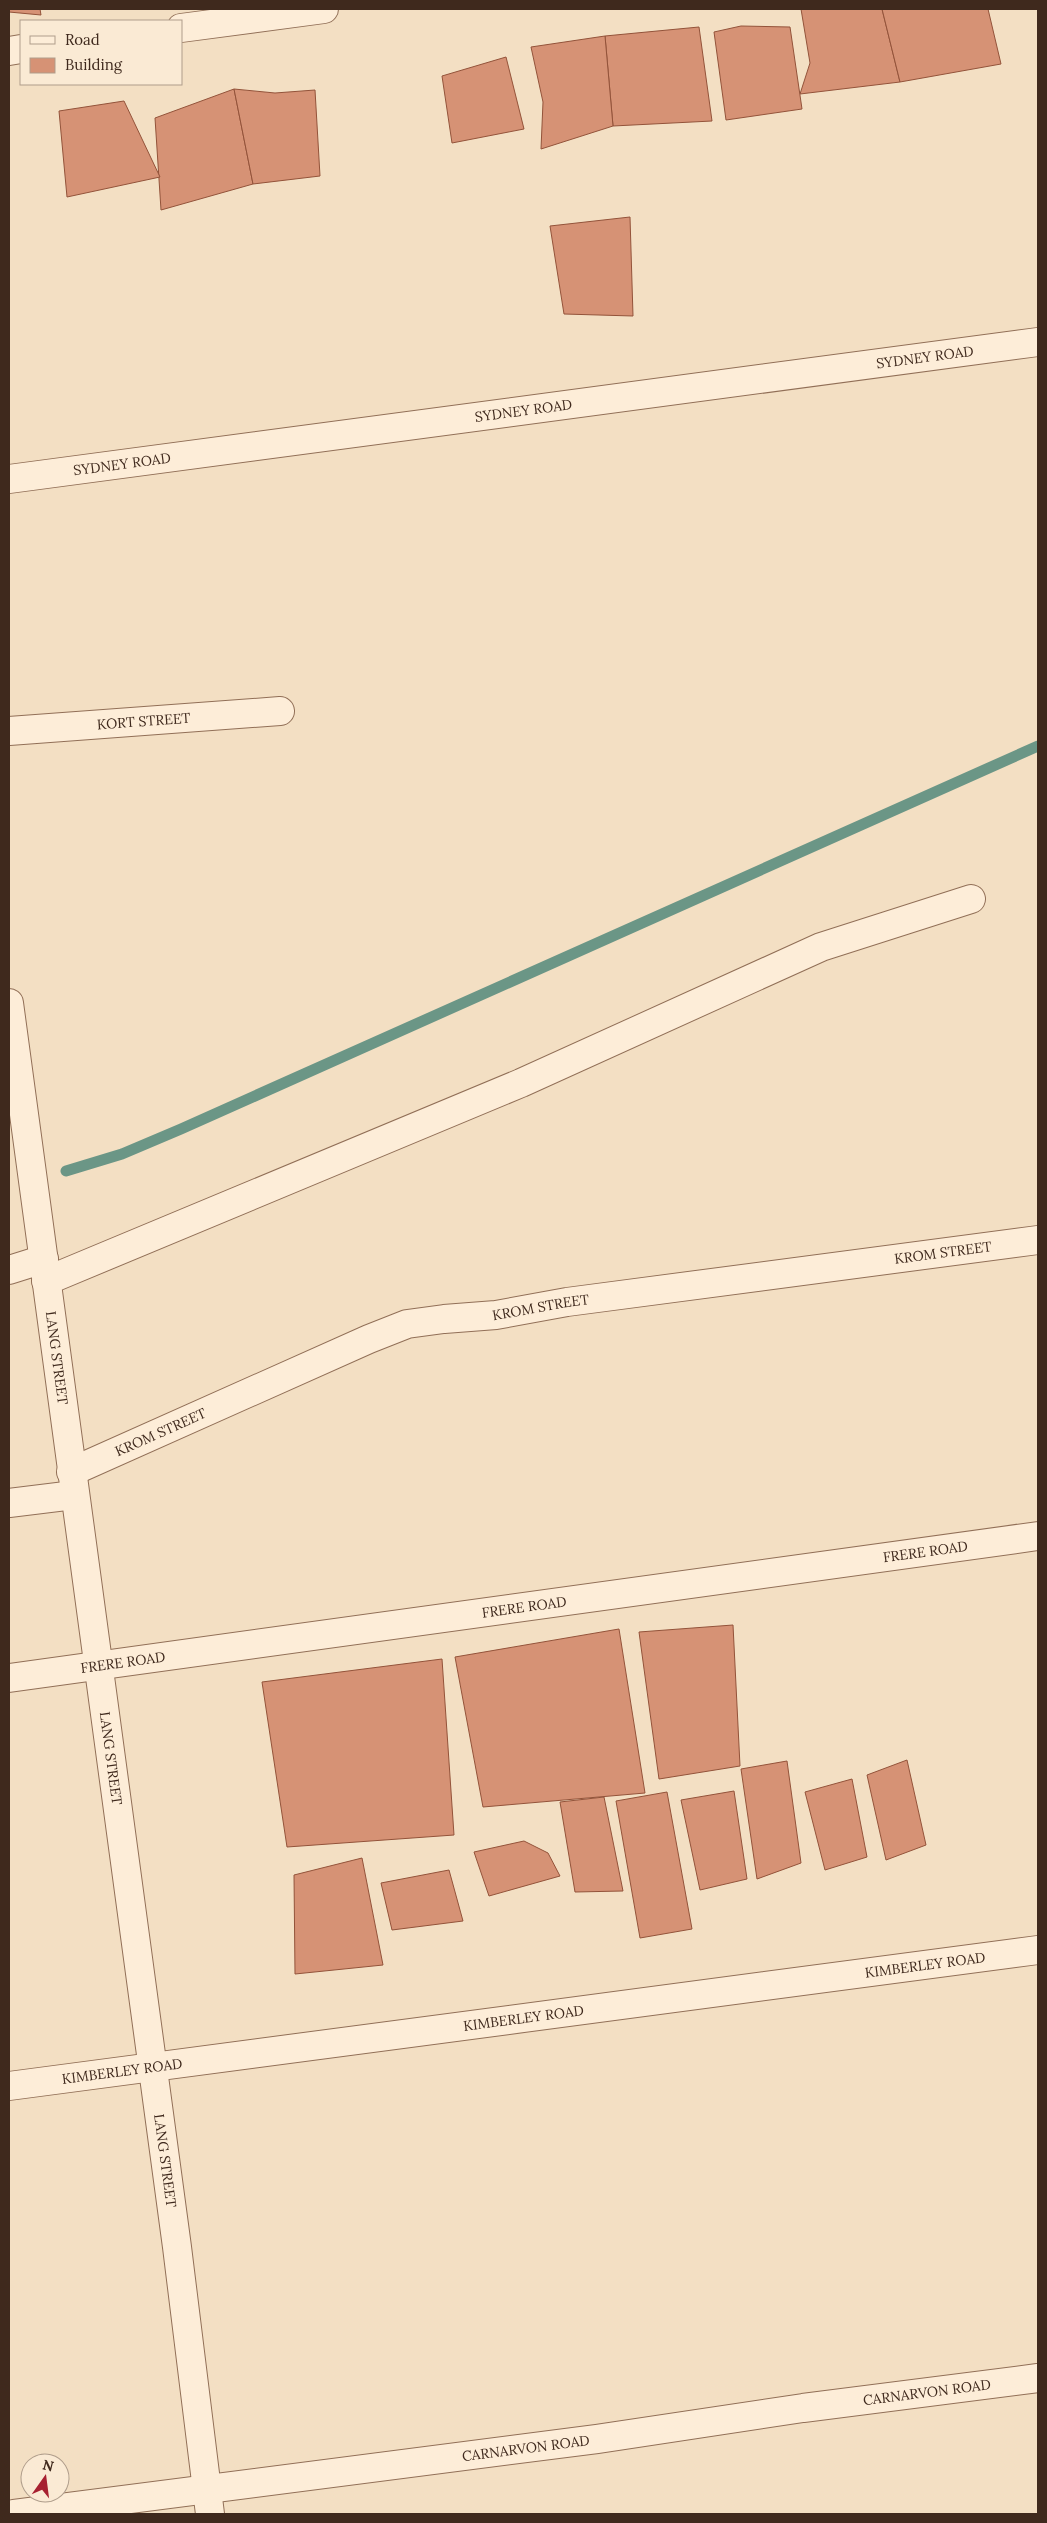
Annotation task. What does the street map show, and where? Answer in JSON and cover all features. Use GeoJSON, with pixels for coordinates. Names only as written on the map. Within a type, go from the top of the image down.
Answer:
{"type":"FeatureCollection","features":[{"type":"Feature","properties":{"kind":"street"},"geometry":{"type":"LineString","coordinates":[[182,28],[324,9]]}},
{"type":"Feature","properties":{"kind":"street","name":"SYDNEY ROAD"},"geometry":{"type":"LineString","coordinates":[[9,479],[1038,342]]}},
{"type":"Feature","properties":{"kind":"street","name":"KORT STREET"},"geometry":{"type":"LineString","coordinates":[[9,731],[280,711]]}},
{"type":"Feature","properties":{"kind":"street"},"geometry":{"type":"LineString","coordinates":[[9,1270],[45,1270],[521,1083],[820,947],[971,899]]}},
{"type":"Feature","properties":{"kind":"street","name":"LANG STREET"},"geometry":{"type":"LineString","coordinates":[[9,1003],[209,2502]]}},
{"type":"Feature","properties":{"kind":"street","name":"KROM STREET"},"geometry":{"type":"LineString","coordinates":[[9,1503],[73,1483],[369,1339],[407,1324],[496,1315],[567,1302],[1038,1240]]}},
{"type":"Feature","properties":{"kind":"street","name":"FRERE ROAD"},"geometry":{"type":"LineString","coordinates":[[9,1678],[1038,1536]]}},
{"type":"Feature","properties":{"kind":"street","name":"KIMBERLEY ROAD"},"geometry":{"type":"LineString","coordinates":[[9,2086],[1038,1950]]}},
{"type":"Feature","properties":{"kind":"street","name":"CARNARVON ROAD"},"geometry":{"type":"LineString","coordinates":[[14,2514],[209,2502],[1038,2378]]}},
{"type":"Feature","properties":{"kind":"building"},"geometry":{"type":"Polygon","coordinates":[[[9,9],[40,9],[41,15],[9,12],[9,9]]]}},
{"type":"Feature","properties":{"kind":"building"},"geometry":{"type":"Polygon","coordinates":[[[801,9],[882,9],[900,82],[800,94],[810,63],[801,9]]]}},
{"type":"Feature","properties":{"kind":"building"},"geometry":{"type":"Polygon","coordinates":[[[882,9],[988,9],[1001,64],[900,82],[882,9]]]}},
{"type":"Feature","properties":{"kind":"building"},"geometry":{"type":"Polygon","coordinates":[[[741,26],[790,27],[802,109],[726,120],[714,32],[741,26]]]}},
{"type":"Feature","properties":{"kind":"building"},"geometry":{"type":"Polygon","coordinates":[[[699,27],[712,121],[613,126],[605,36],[699,27]]]}},
{"type":"Feature","properties":{"kind":"building"},"geometry":{"type":"Polygon","coordinates":[[[605,36],[613,126],[541,149],[543,102],[531,47],[605,36]]]}},
{"type":"Feature","properties":{"kind":"building"},"geometry":{"type":"Polygon","coordinates":[[[506,57],[524,129],[452,143],[442,76],[506,57]]]}},
{"type":"Feature","properties":{"kind":"building"},"geometry":{"type":"Polygon","coordinates":[[[234,89],[253,184],[161,210],[155,118],[234,89]]]}},
{"type":"Feature","properties":{"kind":"building"},"geometry":{"type":"Polygon","coordinates":[[[234,89],[275,93],[315,90],[320,176],[253,184],[234,89]]]}},
{"type":"Feature","properties":{"kind":"building"},"geometry":{"type":"Polygon","coordinates":[[[124,101],[160,177],[67,197],[59,111],[124,101]]]}},
{"type":"Feature","properties":{"kind":"building"},"geometry":{"type":"Polygon","coordinates":[[[630,217],[633,316],[564,314],[550,226],[630,217]]]}},
{"type":"Feature","properties":{"kind":"building"},"geometry":{"type":"Polygon","coordinates":[[[733,1625],[740,1766],[659,1779],[639,1632],[733,1625]]]}},
{"type":"Feature","properties":{"kind":"building"},"geometry":{"type":"Polygon","coordinates":[[[619,1629],[645,1793],[483,1807],[455,1657],[619,1629]]]}},
{"type":"Feature","properties":{"kind":"building"},"geometry":{"type":"Polygon","coordinates":[[[442,1659],[454,1835],[287,1847],[262,1682],[442,1659]]]}},
{"type":"Feature","properties":{"kind":"building"},"geometry":{"type":"Polygon","coordinates":[[[907,1760],[926,1845],[886,1860],[867,1775],[907,1760]]]}},
{"type":"Feature","properties":{"kind":"building"},"geometry":{"type":"Polygon","coordinates":[[[787,1761],[801,1863],[757,1879],[741,1769],[787,1761]]]}},
{"type":"Feature","properties":{"kind":"building"},"geometry":{"type":"Polygon","coordinates":[[[852,1779],[867,1857],[825,1870],[805,1792],[852,1779]]]}},
{"type":"Feature","properties":{"kind":"building"},"geometry":{"type":"Polygon","coordinates":[[[734,1791],[747,1879],[700,1890],[681,1800],[734,1791]]]}},
{"type":"Feature","properties":{"kind":"building"},"geometry":{"type":"Polygon","coordinates":[[[667,1792],[692,1929],[640,1938],[616,1801],[667,1792]]]}},
{"type":"Feature","properties":{"kind":"building"},"geometry":{"type":"Polygon","coordinates":[[[604,1797],[623,1891],[575,1892],[560,1802],[604,1797]]]}},
{"type":"Feature","properties":{"kind":"building"},"geometry":{"type":"Polygon","coordinates":[[[524,1841],[548,1853],[560,1876],[489,1896],[474,1852],[524,1841]]]}},
{"type":"Feature","properties":{"kind":"building"},"geometry":{"type":"Polygon","coordinates":[[[362,1858],[383,1965],[295,1974],[294,1875],[362,1858]]]}},
{"type":"Feature","properties":{"kind":"building"},"geometry":{"type":"Polygon","coordinates":[[[449,1870],[463,1921],[392,1930],[381,1883],[449,1870]]]}},
{"type":"Feature","properties":{"kind":"waterway"},"geometry":{"type":"LineString","coordinates":[[66,1171],[122,1154],[181,1129],[1038,746]]}}]}
